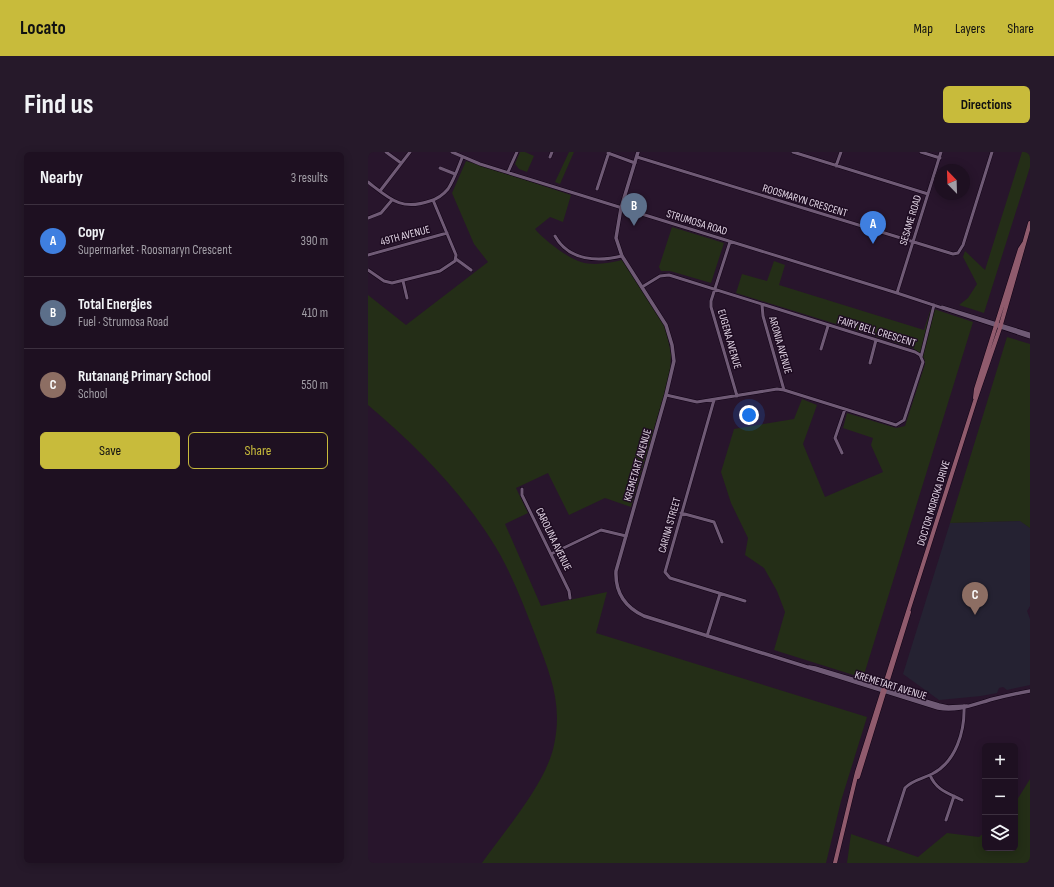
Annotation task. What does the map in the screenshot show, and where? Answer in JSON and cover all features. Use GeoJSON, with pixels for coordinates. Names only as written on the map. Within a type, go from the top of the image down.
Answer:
{"type":"FeatureCollection","features":[{"type":"Feature","properties":{"kind":"main road","name":"DOCTOR MOROKA DRIVE"},"geometry":{"type":"LineString","coordinates":[[835,863],[844,820],[855,782],[909,616],[909,610],[1030,223]]}},
{"type":"Feature","properties":{"kind":"street"},"geometry":{"type":"LineString","coordinates":[[386,152],[401,163]]}},
{"type":"Feature","properties":{"kind":"street"},"geometry":{"type":"LineString","coordinates":[[380,191],[410,152]]}},
{"type":"Feature","properties":{"kind":"street","name":"STRUMOSA ROAD"},"geometry":{"type":"LineString","coordinates":[[452,152],[462,158],[1030,335]]}},
{"type":"Feature","properties":{"kind":"street"},"geometry":{"type":"LineString","coordinates":[[508,172],[517,152]]}},
{"type":"Feature","properties":{"kind":"street"},"geometry":{"type":"LineString","coordinates":[[550,157],[552,152]]}},
{"type":"Feature","properties":{"kind":"street","name":"KREMETART AVENUE"},"geometry":{"type":"LineString","coordinates":[[638,152],[621,208],[616,238],[622,256],[664,320],[670,337],[674,361],[616,577],[619,592],[627,604],[644,616],[884,690],[943,706],[970,705],[1030,691]]}},
{"type":"Feature","properties":{"kind":"street"},"geometry":{"type":"LineString","coordinates":[[793,152],[928,194]]}},
{"type":"Feature","properties":{"kind":"street"},"geometry":{"type":"LineString","coordinates":[[836,166],[841,152]]}},
{"type":"Feature","properties":{"kind":"street"},"geometry":{"type":"LineString","coordinates":[[921,152],[940,158]]}},
{"type":"Feature","properties":{"kind":"street","name":"SESAME ROAD"},"geometry":{"type":"LineString","coordinates":[[897,293],[941,152]]}},
{"type":"Feature","properties":{"kind":"street","name":"ROOSMARYN CRESCENT"},"geometry":{"type":"LineString","coordinates":[[637,157],[953,254],[960,251],[992,152]]}},
{"type":"Feature","properties":{"kind":"street"},"geometry":{"type":"LineString","coordinates":[[597,189],[608,153],[635,163]]}},
{"type":"Feature","properties":{"kind":"street"},"geometry":{"type":"LineString","coordinates":[[368,182],[392,200],[410,206],[433,200],[446,191],[462,158]]}},
{"type":"Feature","properties":{"kind":"street"},"geometry":{"type":"LineString","coordinates":[[440,168],[455,174]]}},
{"type":"Feature","properties":{"kind":"street"},"geometry":{"type":"LineString","coordinates":[[368,218],[381,213],[392,200]]}},
{"type":"Feature","properties":{"kind":"street","name":"49TH AVENUE"},"geometry":{"type":"LineString","coordinates":[[433,200],[456,259]]}},
{"type":"Feature","properties":{"kind":"street","name":"49TH AVENUE"},"geometry":{"type":"LineString","coordinates":[[368,255],[447,233]]}},
{"type":"Feature","properties":{"kind":"street"},"geometry":{"type":"LineString","coordinates":[[555,236],[561,245],[583,258],[606,260],[622,256]]}},
{"type":"Feature","properties":{"kind":"street","name":"EUGENA AVENUE"},"geometry":{"type":"LineString","coordinates":[[730,242],[714,290],[711,301],[711,311],[737,396]]}},
{"type":"Feature","properties":{"kind":"street"},"geometry":{"type":"LineString","coordinates":[[368,270],[389,283],[403,281],[444,270],[456,259],[472,270]]}},
{"type":"Feature","properties":{"kind":"street","name":"FAIRY BELL CRESCENT"},"geometry":{"type":"LineString","coordinates":[[642,287],[660,276],[669,275],[915,352],[921,357],[923,362],[902,422],[892,424],[784,390],[691,402],[666,395]]}},
{"type":"Feature","properties":{"kind":"street"},"geometry":{"type":"LineString","coordinates":[[403,281],[407,298]]}},
{"type":"Feature","properties":{"kind":"street","name":"ARONIA AVENUE"},"geometry":{"type":"LineString","coordinates":[[762,305],[763,316],[784,390]]}},
{"type":"Feature","properties":{"kind":"street"},"geometry":{"type":"LineString","coordinates":[[921,357],[934,305]]}},
{"type":"Feature","properties":{"kind":"street"},"geometry":{"type":"LineString","coordinates":[[821,349],[828,326]]}},
{"type":"Feature","properties":{"kind":"street"},"geometry":{"type":"LineString","coordinates":[[870,363],[876,340]]}},
{"type":"Feature","properties":{"kind":"street","name":"CARINA STREET"},"geometry":{"type":"LineString","coordinates":[[714,400],[665,570],[666,574],[670,578],[745,601]]}},
{"type":"Feature","properties":{"kind":"street"},"geometry":{"type":"LineString","coordinates":[[842,453],[835,438],[845,410]]}},
{"type":"Feature","properties":{"kind":"street","name":"CAROLINA AVENUE"},"geometry":{"type":"LineString","coordinates":[[522,489],[522,495],[569,592],[570,598]]}},
{"type":"Feature","properties":{"kind":"street"},"geometry":{"type":"LineString","coordinates":[[681,513],[714,522],[722,542]]}},
{"type":"Feature","properties":{"kind":"street"},"geometry":{"type":"LineString","coordinates":[[551,554],[600,530],[626,536]]}},
{"type":"Feature","properties":{"kind":"street"},"geometry":{"type":"LineString","coordinates":[[707,636],[720,594]]}},
{"type":"Feature","properties":{"kind":"street"},"geometry":{"type":"LineString","coordinates":[[888,841],[905,788],[911,782],[930,775],[944,766],[959,742],[962,732],[964,706]]}},
{"type":"Feature","properties":{"kind":"street"},"geometry":{"type":"LineString","coordinates":[[930,775],[935,786],[962,800]]}},
{"type":"Feature","properties":{"kind":"street"},"geometry":{"type":"LineString","coordinates":[[946,820],[954,796]]}},
{"type":"Feature","properties":{"kind":"shaded area"},"geometry":{"type":"Polygon","coordinates":[[[1021,521],[1030,528],[1030,606],[1027,611],[1030,619],[1030,685],[1007,690],[1003,687],[999,688],[997,693],[981,696],[939,700],[903,674],[950,523],[1021,521]]]}},
{"type":"Feature","properties":{"kind":"green space"},"geometry":{"type":"Polygon","coordinates":[[[520,152],[525,152],[534,156],[527,172],[519,169],[515,164],[520,152]]]}},
{"type":"Feature","properties":{"kind":"green space"},"geometry":{"type":"Polygon","coordinates":[[[569,152],[574,152],[560,184],[555,182],[569,152]]]}},
{"type":"Feature","properties":{"kind":"green space"},"geometry":{"type":"Polygon","coordinates":[[[1022,152],[1030,152],[1030,167],[984,313],[959,305],[968,298],[977,284],[963,257],[965,251],[985,270],[1022,152]]]}},
{"type":"Feature","properties":{"kind":"green space"},"geometry":{"type":"Polygon","coordinates":[[[466,161],[571,195],[563,222],[550,217],[535,229],[556,248],[581,262],[596,264],[622,260],[665,325],[671,354],[670,372],[664,395],[631,507],[605,498],[569,515],[548,473],[516,488],[528,513],[505,524],[541,606],[607,592],[596,633],[867,717],[841,801],[826,863],[482,863],[534,791],[550,760],[554,745],[557,716],[554,690],[546,664],[521,599],[504,561],[490,538],[463,501],[434,467],[402,435],[368,405],[368,295],[406,325],[488,262],[474,244],[452,193],[466,161]]]}},
{"type":"Feature","properties":{"kind":"green space"},"geometry":{"type":"Polygon","coordinates":[[[672,227],[724,243],[711,283],[670,271],[661,271],[659,267],[672,227]]]}},
{"type":"Feature","properties":{"kind":"green space"},"geometry":{"type":"Polygon","coordinates":[[[774,261],[785,265],[779,285],[924,330],[931,308],[973,322],[863,678],[774,650],[785,612],[777,591],[764,568],[745,555],[748,538],[731,503],[721,472],[734,429],[794,419],[802,399],[817,405],[803,444],[825,497],[883,472],[871,445],[873,438],[843,428],[847,413],[896,428],[905,426],[925,364],[924,358],[913,348],[736,293],[742,274],[767,281],[774,261]]]}},
{"type":"Feature","properties":{"kind":"green space"},"geometry":{"type":"Polygon","coordinates":[[[1007,337],[1030,344],[1030,528],[1020,521],[950,523],[1007,337]]]}},
{"type":"Feature","properties":{"kind":"green space"},"geometry":{"type":"Polygon","coordinates":[[[1030,779],[1030,863],[847,863],[851,834],[918,857],[947,833],[979,837],[982,834],[982,851],[1018,851],[1018,798],[1030,779]]]}},
{"type":"Feature","properties":{"kind":"place","name":"Total Energies"},"geometry":{"type":"Point","coordinates":[634,226]}},
{"type":"Feature","properties":{"kind":"place","name":"Copy"},"geometry":{"type":"Point","coordinates":[873,244]}},
{"type":"Feature","properties":{"kind":"place","name":"Rutanang Primary School"},"geometry":{"type":"Point","coordinates":[975,615]}}]}
